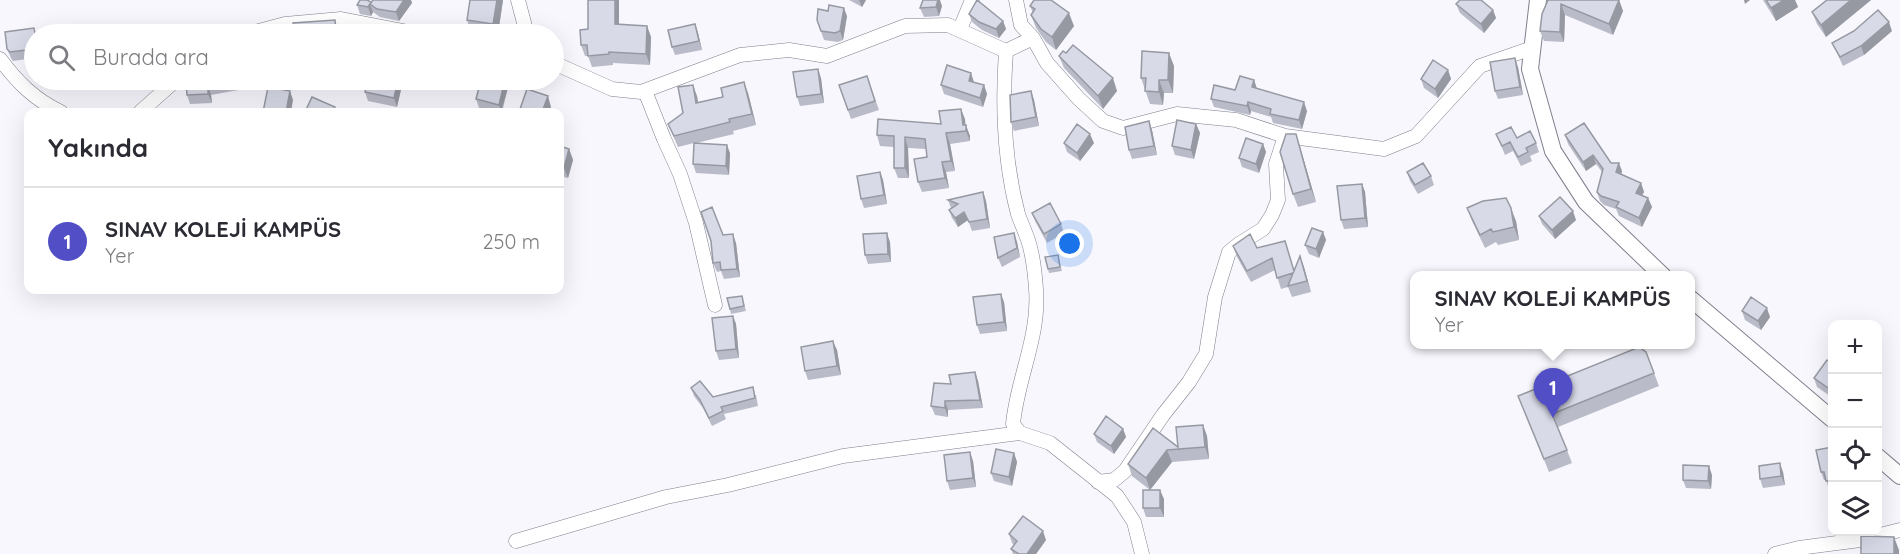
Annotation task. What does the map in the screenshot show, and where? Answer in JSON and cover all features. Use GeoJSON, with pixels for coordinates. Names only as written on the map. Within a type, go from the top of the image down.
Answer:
{"type":"FeatureCollection","features":[{"type":"Feature","properties":{"kind":"street"},"geometry":{"type":"LineString","coordinates":[[519,0],[525,24]]}},
{"type":"Feature","properties":{"kind":"street"},"geometry":{"type":"LineString","coordinates":[[960,29],[972,0]]}},
{"type":"Feature","properties":{"kind":"street"},"geometry":{"type":"LineString","coordinates":[[1016,0],[1022,25],[1033,38],[1047,63],[1079,99],[1103,121],[1124,129],[1177,114],[1236,120],[1285,136],[1383,149],[1416,136],[1480,66],[1532,48]]}},
{"type":"Feature","properties":{"kind":"street"},"geometry":{"type":"LineString","coordinates":[[1538,0],[1530,69],[1553,151],[1586,202],[1658,271]]}},
{"type":"Feature","properties":{"kind":"street"},"geometry":{"type":"LineString","coordinates":[[285,24],[340,19],[366,24]]}},
{"type":"Feature","properties":{"kind":"street"},"geometry":{"type":"LineString","coordinates":[[564,67],[612,89],[641,92],[740,56],[789,51],[827,56],[905,26],[948,25],[1006,51]]}},
{"type":"Feature","properties":{"kind":"street"},"geometry":{"type":"LineString","coordinates":[[1006,51],[1033,38]]}},
{"type":"Feature","properties":{"kind":"street"},"geometry":{"type":"LineString","coordinates":[[1006,51],[1004,86],[1006,154],[1018,215],[1029,242],[1036,291],[1030,349],[1014,410],[1013,424],[1020,433]]}},
{"type":"Feature","properties":{"kind":"street"},"geometry":{"type":"LineString","coordinates":[[0,59],[24,87]]}},
{"type":"Feature","properties":{"kind":"street"},"geometry":{"type":"LineString","coordinates":[[28,90],[41,103],[52,108]]}},
{"type":"Feature","properties":{"kind":"street"},"geometry":{"type":"LineString","coordinates":[[144,108],[165,90]]}},
{"type":"Feature","properties":{"kind":"street"},"geometry":{"type":"LineString","coordinates":[[645,91],[680,174],[696,223],[715,305]]}},
{"type":"Feature","properties":{"kind":"street"},"geometry":{"type":"LineString","coordinates":[[1098,482],[1114,480],[1125,471],[1163,415],[1189,382],[1206,354],[1215,297],[1229,252],[1263,229],[1278,200],[1276,165],[1285,136]]}},
{"type":"Feature","properties":{"kind":"street"},"geometry":{"type":"LineString","coordinates":[[1695,302],[1828,414]]}},
{"type":"Feature","properties":{"kind":"street"},"geometry":{"type":"LineString","coordinates":[[516,541],[666,497],[728,485],[843,456],[1020,433],[1050,443],[1117,496],[1134,522],[1143,554]]}},
{"type":"Feature","properties":{"kind":"street"},"geometry":{"type":"LineString","coordinates":[[1882,460],[1900,476]]}},
{"type":"Feature","properties":{"kind":"street"},"geometry":{"type":"LineString","coordinates":[[1774,554],[1799,548],[1859,547],[1900,530]]}},
{"type":"Feature","properties":{"kind":"building"},"geometry":{"type":"Polygon","coordinates":[[[360,0],[371,2],[368,7],[357,5],[360,0]]]}},
{"type":"Feature","properties":{"kind":"building"},"geometry":{"type":"Polygon","coordinates":[[[373,0],[404,0],[396,12],[377,9],[370,4],[373,0]]]}},
{"type":"Feature","properties":{"kind":"building"},"geometry":{"type":"Polygon","coordinates":[[[470,0],[497,0],[493,24],[467,20],[470,0]]]}},
{"type":"Feature","properties":{"kind":"building"},"geometry":{"type":"Polygon","coordinates":[[[588,0],[615,0],[615,24],[647,26],[646,54],[609,52],[609,54],[588,56],[587,45],[581,45],[580,30],[588,29],[588,0]]]}},
{"type":"Feature","properties":{"kind":"building"},"geometry":{"type":"Polygon","coordinates":[[[923,0],[938,0],[936,7],[920,8],[923,0]]]}},
{"type":"Feature","properties":{"kind":"building"},"geometry":{"type":"Polygon","coordinates":[[[977,0],[1003,21],[996,29],[979,22],[969,14],[977,0]]]}},
{"type":"Feature","properties":{"kind":"building"},"geometry":{"type":"Polygon","coordinates":[[[1034,0],[1051,0],[1069,13],[1052,37],[1041,29],[1031,15],[1035,9],[1030,6],[1034,0]]]}},
{"type":"Feature","properties":{"kind":"building"},"geometry":{"type":"Polygon","coordinates":[[[1460,0],[1481,0],[1493,10],[1481,24],[1456,4],[1460,0]]]}},
{"type":"Feature","properties":{"kind":"building"},"geometry":{"type":"Polygon","coordinates":[[[1548,0],[1619,0],[1609,24],[1561,4],[1560,32],[1540,31],[1542,14],[1548,0]]]}},
{"type":"Feature","properties":{"kind":"building"},"geometry":{"type":"Polygon","coordinates":[[[1766,0],[1784,0],[1771,8],[1766,0]]]}},
{"type":"Feature","properties":{"kind":"building"},"geometry":{"type":"Polygon","coordinates":[[[1827,0],[1851,0],[1821,25],[1812,12],[1827,0]]]}},
{"type":"Feature","properties":{"kind":"building"},"geometry":{"type":"Polygon","coordinates":[[[829,5],[844,8],[840,31],[835,33],[821,31],[817,20],[818,9],[828,11],[829,5]]]}},
{"type":"Feature","properties":{"kind":"building"},"geometry":{"type":"Polygon","coordinates":[[[1878,10],[1889,22],[1861,46],[1840,57],[1832,43],[1854,31],[1878,10]]]}},
{"type":"Feature","properties":{"kind":"building"},"geometry":{"type":"Polygon","coordinates":[[[335,20],[335,24],[293,24],[335,20]]]}},
{"type":"Feature","properties":{"kind":"building"},"geometry":{"type":"Polygon","coordinates":[[[695,24],[699,41],[672,47],[668,30],[695,24]]]}},
{"type":"Feature","properties":{"kind":"building"},"geometry":{"type":"Polygon","coordinates":[[[24,29],[24,50],[10,52],[7,49],[5,32],[24,29]]]}},
{"type":"Feature","properties":{"kind":"building"},"geometry":{"type":"Polygon","coordinates":[[[1073,45],[1113,78],[1098,96],[1059,56],[1063,51],[1066,53],[1073,45]]]}},
{"type":"Feature","properties":{"kind":"building"},"geometry":{"type":"Polygon","coordinates":[[[1142,51],[1169,53],[1168,80],[1159,80],[1159,92],[1145,91],[1146,78],[1141,78],[1142,51]]]}},
{"type":"Feature","properties":{"kind":"building"},"geometry":{"type":"Polygon","coordinates":[[[1515,58],[1520,87],[1495,91],[1490,62],[1515,58]]]}},
{"type":"Feature","properties":{"kind":"building"},"geometry":{"type":"Polygon","coordinates":[[[1433,60],[1448,70],[1435,89],[1421,79],[1433,60]]]}},
{"type":"Feature","properties":{"kind":"building"},"geometry":{"type":"Polygon","coordinates":[[[947,65],[971,73],[969,81],[984,85],[980,98],[941,85],[947,65]]]}},
{"type":"Feature","properties":{"kind":"building"},"geometry":{"type":"Polygon","coordinates":[[[818,69],[821,94],[797,97],[793,72],[818,69]]]}},
{"type":"Feature","properties":{"kind":"building"},"geometry":{"type":"Polygon","coordinates":[[[867,76],[875,101],[848,110],[839,85],[867,76]]]}},
{"type":"Feature","properties":{"kind":"building"},"geometry":{"type":"Polygon","coordinates":[[[1240,76],[1254,80],[1252,87],[1304,102],[1299,120],[1270,114],[1271,109],[1248,102],[1247,106],[1211,99],[1214,85],[1235,90],[1240,76]]]}},
{"type":"Feature","properties":{"kind":"building"},"geometry":{"type":"Polygon","coordinates":[[[744,82],[752,114],[674,136],[668,124],[683,113],[678,87],[693,85],[696,103],[723,97],[721,88],[744,82]]]}},
{"type":"Feature","properties":{"kind":"building"},"geometry":{"type":"Polygon","coordinates":[[[187,90],[208,90],[208,94],[187,95],[187,90]]]}},
{"type":"Feature","properties":{"kind":"building"},"geometry":{"type":"Polygon","coordinates":[[[267,90],[290,91],[287,108],[264,108],[267,90]]]}},
{"type":"Feature","properties":{"kind":"building"},"geometry":{"type":"Polygon","coordinates":[[[366,90],[396,90],[394,98],[365,92],[366,90]]]}},
{"type":"Feature","properties":{"kind":"building"},"geometry":{"type":"Polygon","coordinates":[[[478,90],[503,90],[499,105],[476,99],[478,90]]]}},
{"type":"Feature","properties":{"kind":"building"},"geometry":{"type":"Polygon","coordinates":[[[527,90],[548,96],[544,108],[520,108],[527,90]]]}},
{"type":"Feature","properties":{"kind":"building"},"geometry":{"type":"Polygon","coordinates":[[[1031,91],[1036,117],[1011,122],[1010,95],[1031,91]]]}},
{"type":"Feature","properties":{"kind":"building"},"geometry":{"type":"Polygon","coordinates":[[[312,97],[335,107],[334,108],[307,108],[312,97]]]}},
{"type":"Feature","properties":{"kind":"building"},"geometry":{"type":"Polygon","coordinates":[[[961,109],[966,131],[946,133],[951,161],[942,162],[945,178],[918,182],[914,159],[927,157],[925,139],[905,137],[905,168],[894,168],[894,136],[877,135],[878,119],[941,124],[939,111],[961,109]]]}},
{"type":"Feature","properties":{"kind":"building"},"geometry":{"type":"Polygon","coordinates":[[[1177,120],[1196,124],[1191,150],[1172,146],[1177,120]]]}},
{"type":"Feature","properties":{"kind":"building"},"geometry":{"type":"Polygon","coordinates":[[[1149,121],[1154,146],[1129,150],[1125,127],[1149,121]]]}},
{"type":"Feature","properties":{"kind":"building"},"geometry":{"type":"Polygon","coordinates":[[[1584,123],[1611,163],[1619,163],[1616,172],[1641,183],[1636,193],[1648,198],[1639,218],[1616,207],[1619,202],[1601,196],[1597,192],[1603,169],[1593,155],[1583,162],[1565,135],[1584,123]]]}},
{"type":"Feature","properties":{"kind":"building"},"geometry":{"type":"Polygon","coordinates":[[[1077,124],[1090,134],[1077,153],[1064,143],[1077,124]]]}},
{"type":"Feature","properties":{"kind":"building"},"geometry":{"type":"Polygon","coordinates":[[[1511,127],[1517,138],[1530,131],[1536,143],[1526,148],[1528,152],[1518,157],[1510,142],[1502,146],[1496,134],[1511,127]]]}},
{"type":"Feature","properties":{"kind":"building"},"geometry":{"type":"Polygon","coordinates":[[[1286,134],[1296,134],[1311,189],[1293,194],[1280,152],[1286,134]]]}},
{"type":"Feature","properties":{"kind":"building"},"geometry":{"type":"Polygon","coordinates":[[[1246,138],[1263,144],[1256,164],[1239,158],[1246,138]]]}},
{"type":"Feature","properties":{"kind":"building"},"geometry":{"type":"Polygon","coordinates":[[[694,143],[727,145],[726,166],[693,164],[694,143]]]}},
{"type":"Feature","properties":{"kind":"building"},"geometry":{"type":"Polygon","coordinates":[[[564,147],[569,149],[564,168],[564,147]]]}},
{"type":"Feature","properties":{"kind":"building"},"geometry":{"type":"Polygon","coordinates":[[[1423,163],[1431,176],[1415,185],[1407,172],[1423,163]]]}},
{"type":"Feature","properties":{"kind":"building"},"geometry":{"type":"Polygon","coordinates":[[[880,172],[884,195],[861,199],[857,176],[880,172]]]}},
{"type":"Feature","properties":{"kind":"building"},"geometry":{"type":"Polygon","coordinates":[[[1362,184],[1365,218],[1341,220],[1337,186],[1362,184]]]}},
{"type":"Feature","properties":{"kind":"building"},"geometry":{"type":"Polygon","coordinates":[[[983,192],[987,219],[969,222],[964,212],[955,218],[949,210],[958,204],[948,200],[983,192]]]}},
{"type":"Feature","properties":{"kind":"building"},"geometry":{"type":"Polygon","coordinates":[[[1560,197],[1573,211],[1552,230],[1539,216],[1560,197]]]}},
{"type":"Feature","properties":{"kind":"building"},"geometry":{"type":"Polygon","coordinates":[[[1506,198],[1511,208],[1514,227],[1493,232],[1491,229],[1480,235],[1467,208],[1483,201],[1506,198]]]}},
{"type":"Feature","properties":{"kind":"building"},"geometry":{"type":"Polygon","coordinates":[[[1050,203],[1061,224],[1044,234],[1032,213],[1050,203]]]}},
{"type":"Feature","properties":{"kind":"building"},"geometry":{"type":"Polygon","coordinates":[[[712,207],[723,235],[733,234],[737,269],[721,270],[720,262],[713,263],[711,241],[701,212],[712,207]]]}},
{"type":"Feature","properties":{"kind":"building"},"geometry":{"type":"Polygon","coordinates":[[[1312,228],[1323,232],[1316,249],[1305,245],[1312,228]]]}},
{"type":"Feature","properties":{"kind":"building"},"geometry":{"type":"Polygon","coordinates":[[[887,233],[888,254],[865,255],[863,234],[887,233]]]}},
{"type":"Feature","properties":{"kind":"building"},"geometry":{"type":"Polygon","coordinates":[[[1014,233],[1017,248],[998,258],[994,237],[1014,233]]]}},
{"type":"Feature","properties":{"kind":"building"},"geometry":{"type":"Polygon","coordinates":[[[1250,234],[1257,248],[1285,241],[1294,271],[1300,256],[1307,281],[1288,286],[1293,273],[1277,278],[1272,258],[1247,271],[1233,246],[1250,234]]]}},
{"type":"Feature","properties":{"kind":"building"},"geometry":{"type":"Polygon","coordinates":[[[1058,255],[1060,267],[1048,269],[1045,257],[1058,255]]]}},
{"type":"Feature","properties":{"kind":"building"},"geometry":{"type":"Polygon","coordinates":[[[1001,294],[1004,322],[977,325],[973,297],[1001,294]]]}},
{"type":"Feature","properties":{"kind":"building"},"geometry":{"type":"Polygon","coordinates":[[[742,296],[744,306],[730,309],[727,298],[742,296]]]}},
{"type":"Feature","properties":{"kind":"building"},"geometry":{"type":"Polygon","coordinates":[[[1751,297],[1767,308],[1758,321],[1742,311],[1751,297]]]}},
{"type":"Feature","properties":{"kind":"building"},"geometry":{"type":"Polygon","coordinates":[[[733,316],[736,349],[716,351],[712,318],[733,316]]]}},
{"type":"Feature","properties":{"kind":"building"},"geometry":{"type":"Polygon","coordinates":[[[833,341],[837,366],[805,371],[801,347],[833,341]]]}},
{"type":"Feature","properties":{"kind":"building"},"geometry":{"type":"Polygon","coordinates":[[[1634,349],[1642,349],[1646,352],[1654,373],[1552,414],[1567,450],[1544,459],[1518,396],[1634,349]]]}},
{"type":"Feature","properties":{"kind":"building"},"geometry":{"type":"Polygon","coordinates":[[[1827,360],[1828,361],[1828,388],[1814,378],[1827,360]]]}},
{"type":"Feature","properties":{"kind":"building"},"geometry":{"type":"Polygon","coordinates":[[[975,372],[980,400],[945,401],[945,408],[931,406],[934,383],[951,384],[949,375],[975,372]]]}},
{"type":"Feature","properties":{"kind":"building"},"geometry":{"type":"Polygon","coordinates":[[[700,381],[713,397],[753,387],[755,398],[721,407],[723,411],[709,418],[691,388],[700,381]]]}},
{"type":"Feature","properties":{"kind":"building"},"geometry":{"type":"Polygon","coordinates":[[[1106,416],[1123,429],[1111,446],[1094,434],[1106,416]]]}},
{"type":"Feature","properties":{"kind":"building"},"geometry":{"type":"Polygon","coordinates":[[[1203,425],[1205,447],[1167,450],[1146,478],[1128,464],[1153,428],[1178,447],[1176,427],[1203,425]]]}},
{"type":"Feature","properties":{"kind":"building"},"geometry":{"type":"Polygon","coordinates":[[[1828,448],[1828,481],[1826,481],[1824,472],[1821,472],[1816,450],[1828,448]]]}},
{"type":"Feature","properties":{"kind":"building"},"geometry":{"type":"Polygon","coordinates":[[[996,449],[1014,453],[1009,477],[991,473],[996,449]]]}},
{"type":"Feature","properties":{"kind":"building"},"geometry":{"type":"Polygon","coordinates":[[[970,452],[973,478],[947,481],[944,455],[970,452]]]}},
{"type":"Feature","properties":{"kind":"building"},"geometry":{"type":"Polygon","coordinates":[[[1780,463],[1781,476],[1760,479],[1759,466],[1780,463]]]}},
{"type":"Feature","properties":{"kind":"building"},"geometry":{"type":"Polygon","coordinates":[[[1683,465],[1709,466],[1708,481],[1683,480],[1683,465]]]}},
{"type":"Feature","properties":{"kind":"building"},"geometry":{"type":"Polygon","coordinates":[[[1143,490],[1160,490],[1160,508],[1143,508],[1143,490]]]}},
{"type":"Feature","properties":{"kind":"building"},"geometry":{"type":"Polygon","coordinates":[[[1023,516],[1043,531],[1027,554],[1019,554],[1011,549],[1017,541],[1009,534],[1023,516]]]}},
{"type":"Feature","properties":{"kind":"building"},"geometry":{"type":"Polygon","coordinates":[[[1861,536],[1894,537],[1894,554],[1861,554],[1861,536]]]}},
{"type":"Feature","properties":{"kind":"place","name":"SINAV KOLEJİ KAMPÜS"},"geometry":{"type":"Point","coordinates":[1553,418]}}]}
